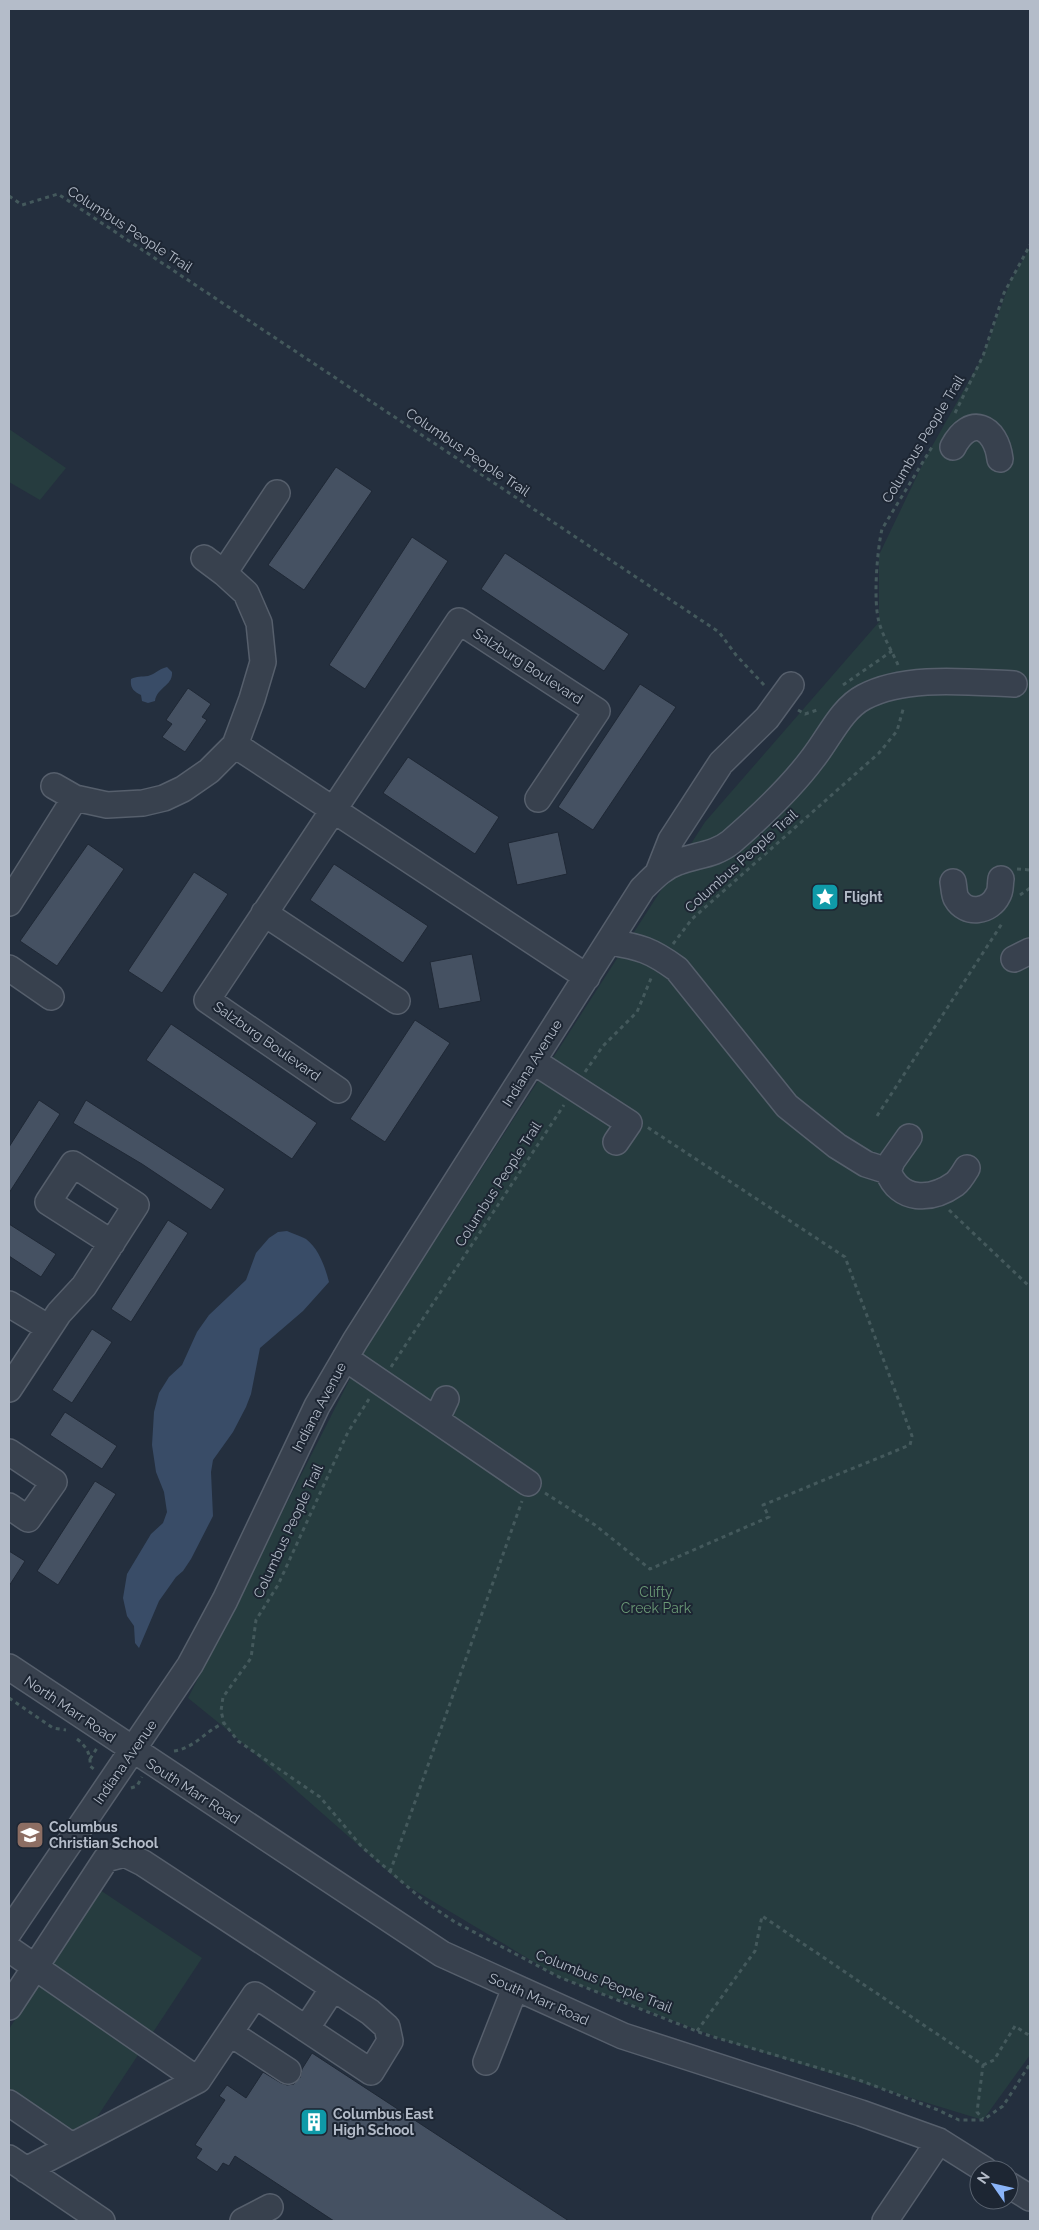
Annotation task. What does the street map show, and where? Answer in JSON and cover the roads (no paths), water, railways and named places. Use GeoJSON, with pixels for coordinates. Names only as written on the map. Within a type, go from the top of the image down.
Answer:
{"type":"FeatureCollection","features":[{"type":"Feature","properties":{"kind":"street"},"geometry":{"type":"LineString","coordinates":[[943,446],[965,431],[976,428],[983,429],[993,435],[999,447],[1000,459]]}},
{"type":"Feature","properties":{"kind":"street"},"geometry":{"type":"LineString","coordinates":[[224,572],[276,494]]}},
{"type":"Feature","properties":{"kind":"street"},"geometry":{"type":"LineString","coordinates":[[54,786],[75,798],[107,805],[143,804],[164,798],[184,789],[209,771],[235,744],[252,699],[262,662],[259,623],[246,593],[224,572],[204,558]]}},
{"type":"Feature","properties":{"kind":"street","name":"Salzburg Boulevard"},"geometry":{"type":"LineString","coordinates":[[338,1090],[207,1000],[459,621],[597,711],[538,798]]}},
{"type":"Feature","properties":{"kind":"street"},"geometry":{"type":"LineString","coordinates":[[650,881],[677,862],[707,855],[728,844],[792,784],[846,713],[862,698],[903,684],[948,682],[1014,684]]}},
{"type":"Feature","properties":{"kind":"street","name":"Indiana Avenue"},"geometry":{"type":"LineString","coordinates":[[12,1920],[110,1782],[140,1756],[151,1725],[190,1665],[225,1600],[317,1406],[345,1358],[533,1061],[650,881],[671,840],[721,763],[767,718],[786,692]]}},
{"type":"Feature","properties":{"kind":"street"},"geometry":{"type":"LineString","coordinates":[[235,744],[587,977]]}},
{"type":"Feature","properties":{"kind":"street"},"geometry":{"type":"LineString","coordinates":[[9,902],[75,798]]}},
{"type":"Feature","properties":{"kind":"street"},"geometry":{"type":"LineString","coordinates":[[953,882],[956,898],[966,908],[978,911],[990,906],[999,894],[1001,880]]}},
{"type":"Feature","properties":{"kind":"street"},"geometry":{"type":"LineString","coordinates":[[264,913],[397,1001]]}},
{"type":"Feature","properties":{"kind":"street"},"geometry":{"type":"LineString","coordinates":[[610,942],[641,947],[662,958],[677,969],[787,1106],[836,1146],[866,1164],[888,1171]]}},
{"type":"Feature","properties":{"kind":"street"},"geometry":{"type":"LineString","coordinates":[[9,968],[51,997]]}},
{"type":"Feature","properties":{"kind":"street"},"geometry":{"type":"LineString","coordinates":[[533,1061],[623,1133]]}},
{"type":"Feature","properties":{"kind":"street"},"geometry":{"type":"LineString","coordinates":[[910,1137],[892,1162],[888,1171],[892,1184],[904,1193],[922,1196],[933,1194],[956,1183],[967,1168]]}},
{"type":"Feature","properties":{"kind":"street"},"geometry":{"type":"LineString","coordinates":[[9,1389],[49,1328],[84,1286],[112,1243]]}},
{"type":"Feature","properties":{"kind":"street"},"geometry":{"type":"LineString","coordinates":[[9,1304],[49,1328]]}},
{"type":"Feature","properties":{"kind":"street"},"geometry":{"type":"LineString","coordinates":[[345,1358],[394,1382],[441,1410],[528,1483]]}},
{"type":"Feature","properties":{"kind":"street"},"geometry":{"type":"LineString","coordinates":[[9,1452],[54,1482],[28,1519],[9,1506]]}},
{"type":"Feature","properties":{"kind":"street","name":"North Marr Road"},"geometry":{"type":"LineString","coordinates":[[9,1667],[140,1756]]}},
{"type":"Feature","properties":{"kind":"street","name":"South Marr Road"},"geometry":{"type":"LineString","coordinates":[[140,1756],[442,1954],[622,2036],[861,2113],[939,2141],[969,2160]]}},
{"type":"Feature","properties":{"kind":"street"},"geometry":{"type":"LineString","coordinates":[[9,2007],[106,1859],[125,1854],[143,1863],[370,2012],[387,2027],[390,2041],[371,2072],[255,1995],[198,2080],[72,2146],[17,2164]]}},
{"type":"Feature","properties":{"kind":"street"},"geometry":{"type":"LineString","coordinates":[[9,1949],[198,2080]]}},
{"type":"Feature","properties":{"kind":"street"},"geometry":{"type":"LineString","coordinates":[[306,2029],[333,1988]]}},
{"type":"Feature","properties":{"kind":"street"},"geometry":{"type":"LineString","coordinates":[[486,2062],[515,1988]]}},
{"type":"Feature","properties":{"kind":"street"},"geometry":{"type":"LineString","coordinates":[[230,2033],[288,2071]]}},
{"type":"Feature","properties":{"kind":"street"},"geometry":{"type":"LineString","coordinates":[[9,2103],[72,2146]]}},
{"type":"Feature","properties":{"kind":"street"},"geometry":{"type":"LineString","coordinates":[[885,2221],[939,2141]]}},
{"type":"Feature","properties":{"kind":"street"},"geometry":{"type":"LineString","coordinates":[[17,2164],[102,2221]]}},
{"type":"Feature","properties":{"kind":"street"},"geometry":{"type":"LineString","coordinates":[[1019,2191],[1030,2198]]}},
{"type":"Feature","properties":{"kind":"street"},"geometry":{"type":"LineString","coordinates":[[243,2221],[270,2207]]}},
{"type":"Feature","properties":{"kind":"water"},"geometry":{"type":"Polygon","coordinates":[[[167,667],[172,672],[172,677],[168,684],[156,696],[155,701],[148,703],[142,701],[141,695],[134,691],[131,685],[131,679],[151,675],[167,667]]]}},
{"type":"Feature","properties":{"kind":"water"},"geometry":{"type":"Polygon","coordinates":[[[287,1231],[311,1243],[318,1253],[329,1282],[303,1311],[260,1348],[251,1394],[246,1407],[233,1432],[213,1460],[211,1472],[213,1516],[191,1559],[159,1601],[139,1648],[135,1643],[134,1626],[127,1616],[123,1598],[127,1574],[151,1534],[163,1523],[167,1512],[164,1492],[156,1472],[152,1445],[154,1412],[159,1393],[169,1377],[182,1365],[197,1332],[209,1315],[246,1280],[256,1253],[269,1238],[278,1232],[287,1231]]]}},
{"type":"Feature","properties":{"kind":"place","name":"Flight"},"geometry":{"type":"Point","coordinates":[825,897]}},
{"type":"Feature","properties":{"kind":"place","name":"Columbus Christian School"},"geometry":{"type":"Point","coordinates":[30,1835]}},
{"type":"Feature","properties":{"kind":"place","name":"Columbus East High School"},"geometry":{"type":"Point","coordinates":[314,2122]}},
{"type":"Feature","properties":{"kind":"park label","name":"Clifty Creek Park"},"geometry":{"type":"Point","coordinates":[656,1600]}}]}
